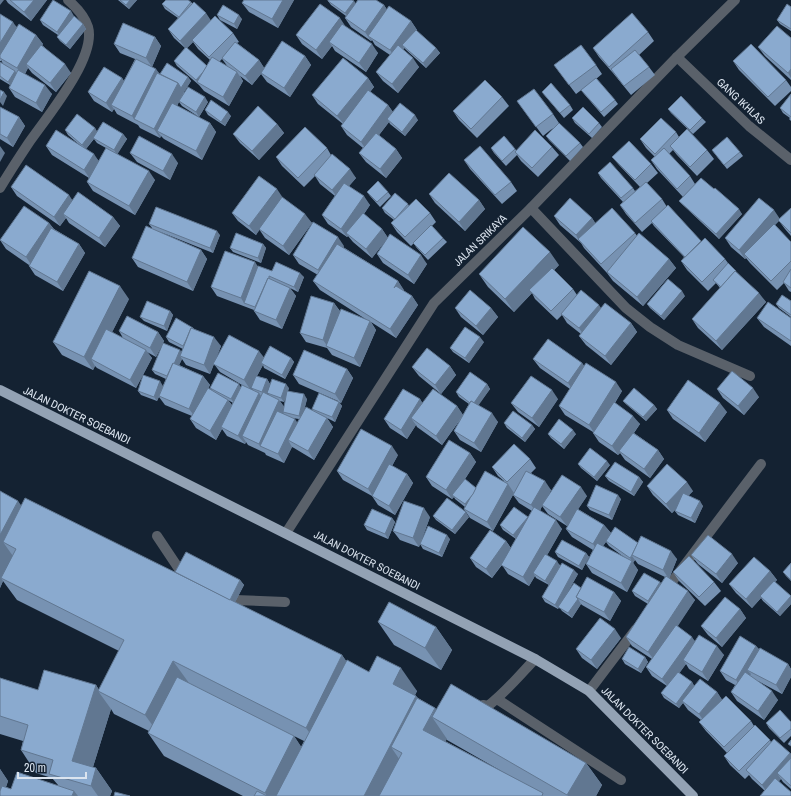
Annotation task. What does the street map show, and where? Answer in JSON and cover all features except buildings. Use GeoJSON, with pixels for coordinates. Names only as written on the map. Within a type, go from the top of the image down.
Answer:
{"type":"FeatureCollection","features":[{"type":"Feature","properties":{"kind":"main road","name":"JALAN DOKTER SOEBANDI"},"geometry":{"type":"LineString","coordinates":[[0,390],[535,659],[589,691],[693,796]]}},
{"type":"Feature","properties":{"kind":"street"},"geometry":{"type":"LineString","coordinates":[[0,188],[82,62],[86,50],[88,28],[84,19],[68,0]]}},
{"type":"Feature","properties":{"kind":"street","name":"JALAN SRIKAYA"},"geometry":{"type":"LineString","coordinates":[[286,533],[434,303],[531,208],[677,57],[735,0]]}},
{"type":"Feature","properties":{"kind":"street","name":"GANG IKHLAS"},"geometry":{"type":"LineString","coordinates":[[677,57],[749,126],[791,160]]}},
{"type":"Feature","properties":{"kind":"street"},"geometry":{"type":"LineString","coordinates":[[531,208],[626,308],[650,327],[678,345],[750,376]]}},
{"type":"Feature","properties":{"kind":"street"},"geometry":{"type":"LineString","coordinates":[[661,596],[761,464]]}},
{"type":"Feature","properties":{"kind":"street"},"geometry":{"type":"LineString","coordinates":[[157,536],[181,572]]}},
{"type":"Feature","properties":{"kind":"street"},"geometry":{"type":"LineString","coordinates":[[235,600],[285,602]]}},
{"type":"Feature","properties":{"kind":"street"},"geometry":{"type":"LineString","coordinates":[[589,691],[642,622]]}},
{"type":"Feature","properties":{"kind":"street"},"geometry":{"type":"LineString","coordinates":[[483,705],[488,706],[497,699],[535,659]]}},
{"type":"Feature","properties":{"kind":"street"},"geometry":{"type":"LineString","coordinates":[[497,699],[621,780]]}}]}
